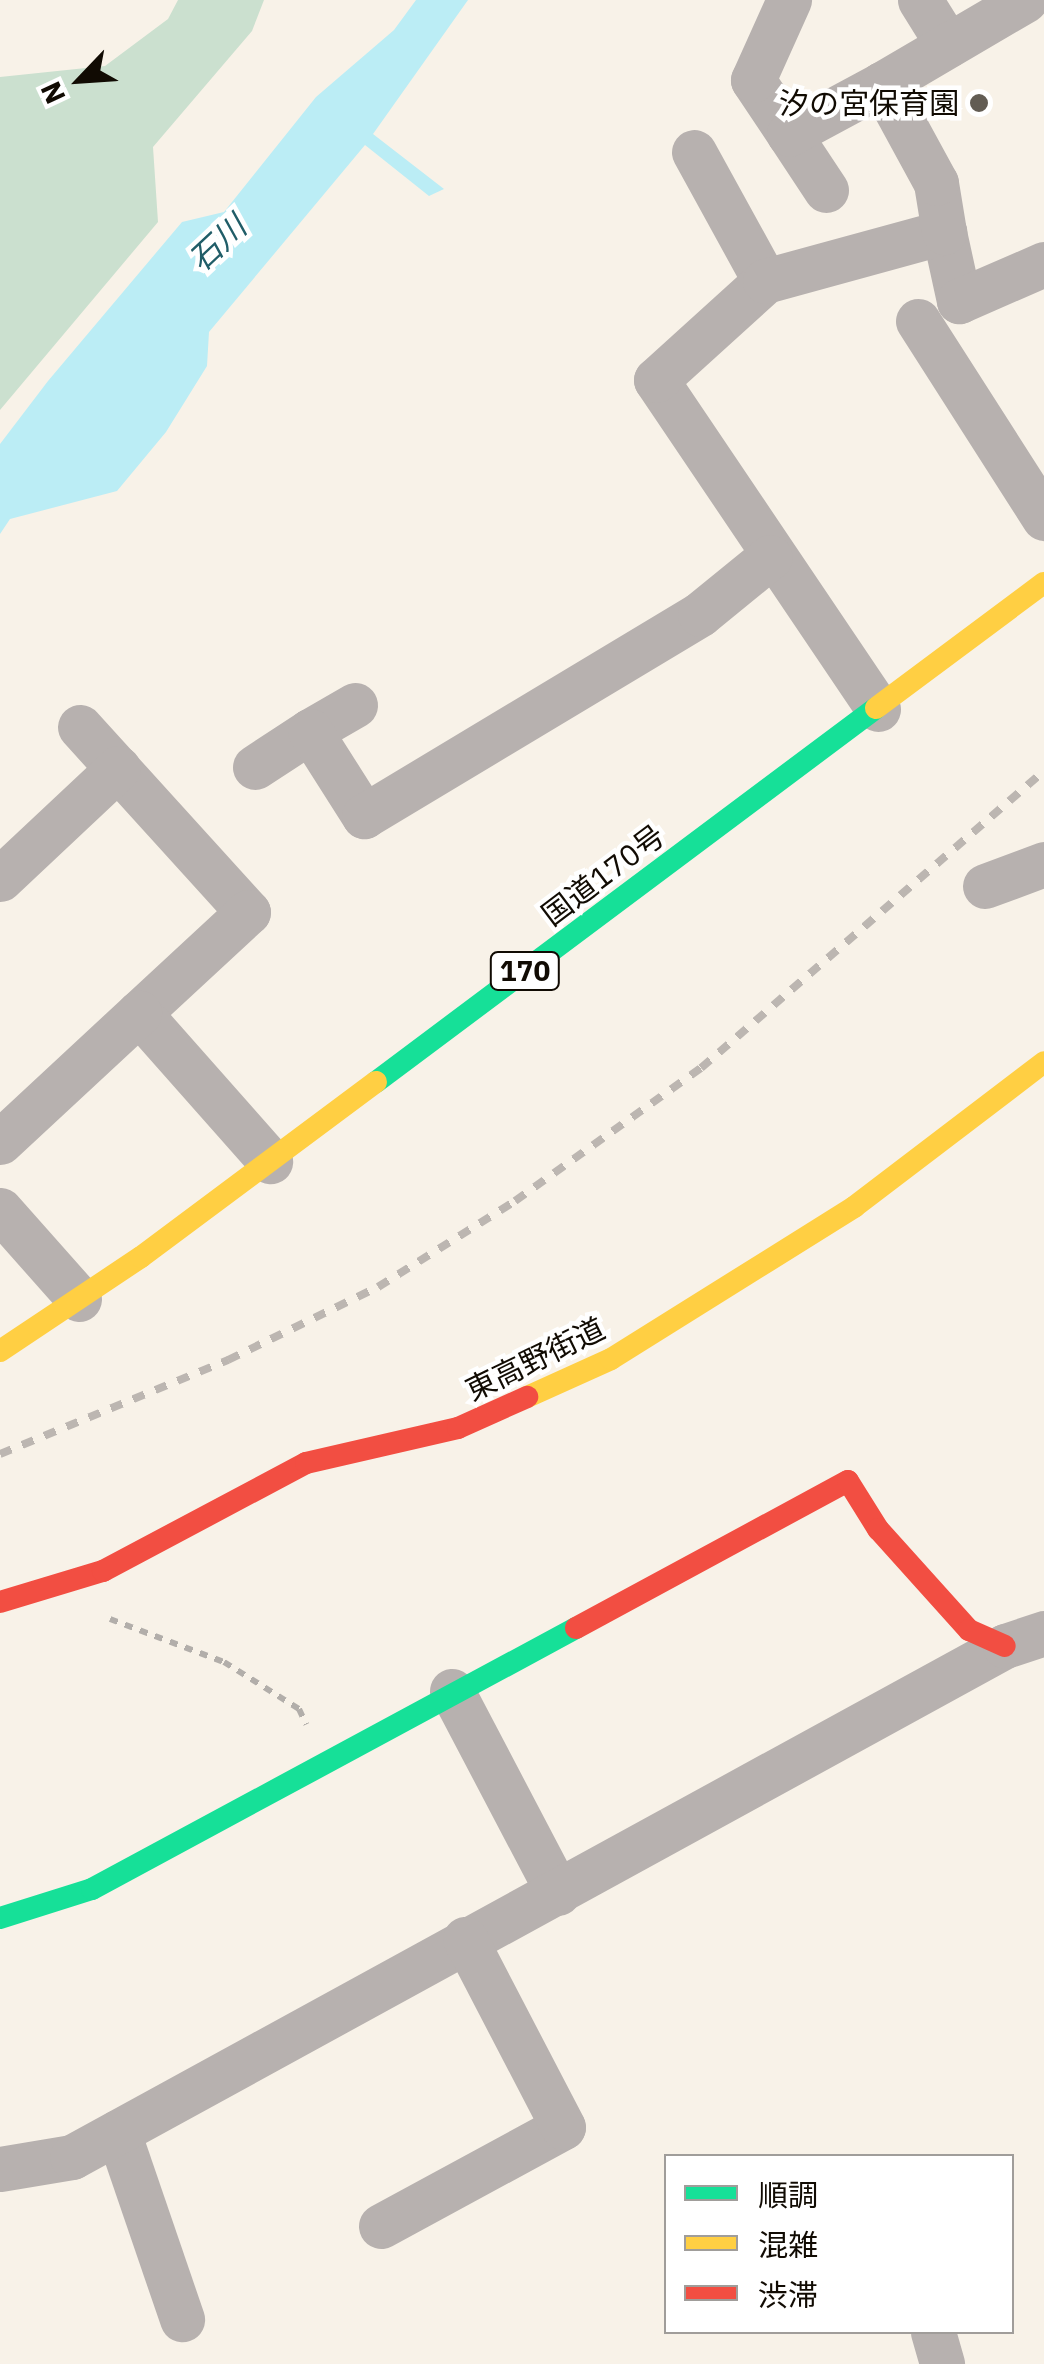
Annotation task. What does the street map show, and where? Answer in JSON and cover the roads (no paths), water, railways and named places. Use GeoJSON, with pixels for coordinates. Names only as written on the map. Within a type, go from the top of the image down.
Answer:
{"type":"FeatureCollection","features":[{"type":"Feature","properties":{"kind":"main road","name":"国道170号"},"geometry":{"type":"LineString","coordinates":[[0,1351],[270,1161],[1044,583]]}},
{"type":"Feature","properties":{"kind":"main road","name":"東高野街道"},"geometry":{"type":"LineString","coordinates":[[0,1602],[103,1570],[306,1463],[458,1428],[611,1359],[854,1207],[1044,1062]]}},
{"type":"Feature","properties":{"kind":"main road"},"geometry":{"type":"LineString","coordinates":[[0,1918],[92,1889],[452,1691],[848,1481],[878,1529],[969,1630],[1024,1639]]}},
{"type":"Feature","properties":{"kind":"street"},"geometry":{"type":"LineString","coordinates":[[789,0],[754,80],[826,190]]}},
{"type":"Feature","properties":{"kind":"street"},"geometry":{"type":"LineString","coordinates":[[920,0],[948,45]]}},
{"type":"Feature","properties":{"kind":"street"},"geometry":{"type":"LineString","coordinates":[[788,134],[1024,0]]}},
{"type":"Feature","properties":{"kind":"street"},"geometry":{"type":"LineString","coordinates":[[882,84],[936,183],[959,301],[1044,264]]}},
{"type":"Feature","properties":{"kind":"street"},"geometry":{"type":"LineString","coordinates":[[694,152],[765,281]]}},
{"type":"Feature","properties":{"kind":"street"},"geometry":{"type":"LineString","coordinates":[[878,708],[770,557],[656,380],[765,281],[944,232]]}},
{"type":"Feature","properties":{"kind":"street"},"geometry":{"type":"LineString","coordinates":[[918,322],[1044,518]]}},
{"type":"Feature","properties":{"kind":"street"},"geometry":{"type":"LineString","coordinates":[[310,732],[364,816],[700,614],[770,557]]}},
{"type":"Feature","properties":{"kind":"street"},"geometry":{"type":"LineString","coordinates":[[255,767],[355,705]]}},
{"type":"Feature","properties":{"kind":"street"},"geometry":{"type":"LineString","coordinates":[[0,1142],[248,912],[80,727]]}},
{"type":"Feature","properties":{"kind":"street"},"geometry":{"type":"LineString","coordinates":[[0,879],[118,768]]}},
{"type":"Feature","properties":{"kind":"street"},"geometry":{"type":"LineString","coordinates":[[985,886],[1044,864]]}},
{"type":"Feature","properties":{"kind":"street"},"geometry":{"type":"LineString","coordinates":[[139,1013],[270,1161]]}},
{"type":"Feature","properties":{"kind":"street"},"geometry":{"type":"LineString","coordinates":[[0,1210],[78,1299]]}},
{"type":"Feature","properties":{"kind":"street"},"geometry":{"type":"LineString","coordinates":[[0,2169],[72,2158],[465,1939],[558,1893],[1024,1639]]}},
{"type":"Feature","properties":{"kind":"street"},"geometry":{"type":"LineString","coordinates":[[452,1691],[558,1893]]}},
{"type":"Feature","properties":{"kind":"street"},"geometry":{"type":"LineString","coordinates":[[381,2226],[563,2127],[465,1939]]}},
{"type":"Feature","properties":{"kind":"street"},"geometry":{"type":"LineString","coordinates":[[118,2132],[182,2318]]}},
{"type":"Feature","properties":{"kind":"street"},"geometry":{"type":"LineString","coordinates":[[934,2334],[942,2364]]}},
{"type":"Feature","properties":{"kind":"water","name":"石川"},"geometry":{"type":"Polygon","coordinates":[[[416,0],[468,0],[373,134],[444,189],[429,196],[365,145],[209,332],[207,366],[166,432],[117,491],[10,519],[0,534],[0,444],[48,381],[182,222],[224,212],[316,97],[394,30],[416,0]]]}},
{"type":"Feature","properties":{"kind":"railway"},"geometry":{"type":"LineString","coordinates":[[0,1454],[228,1360],[378,1287],[515,1201],[701,1068],[1044,771]]}},
{"type":"Feature","properties":{"kind":"place","name":"汐の宮保育園"},"geometry":{"type":"Point","coordinates":[979,103]}}]}
